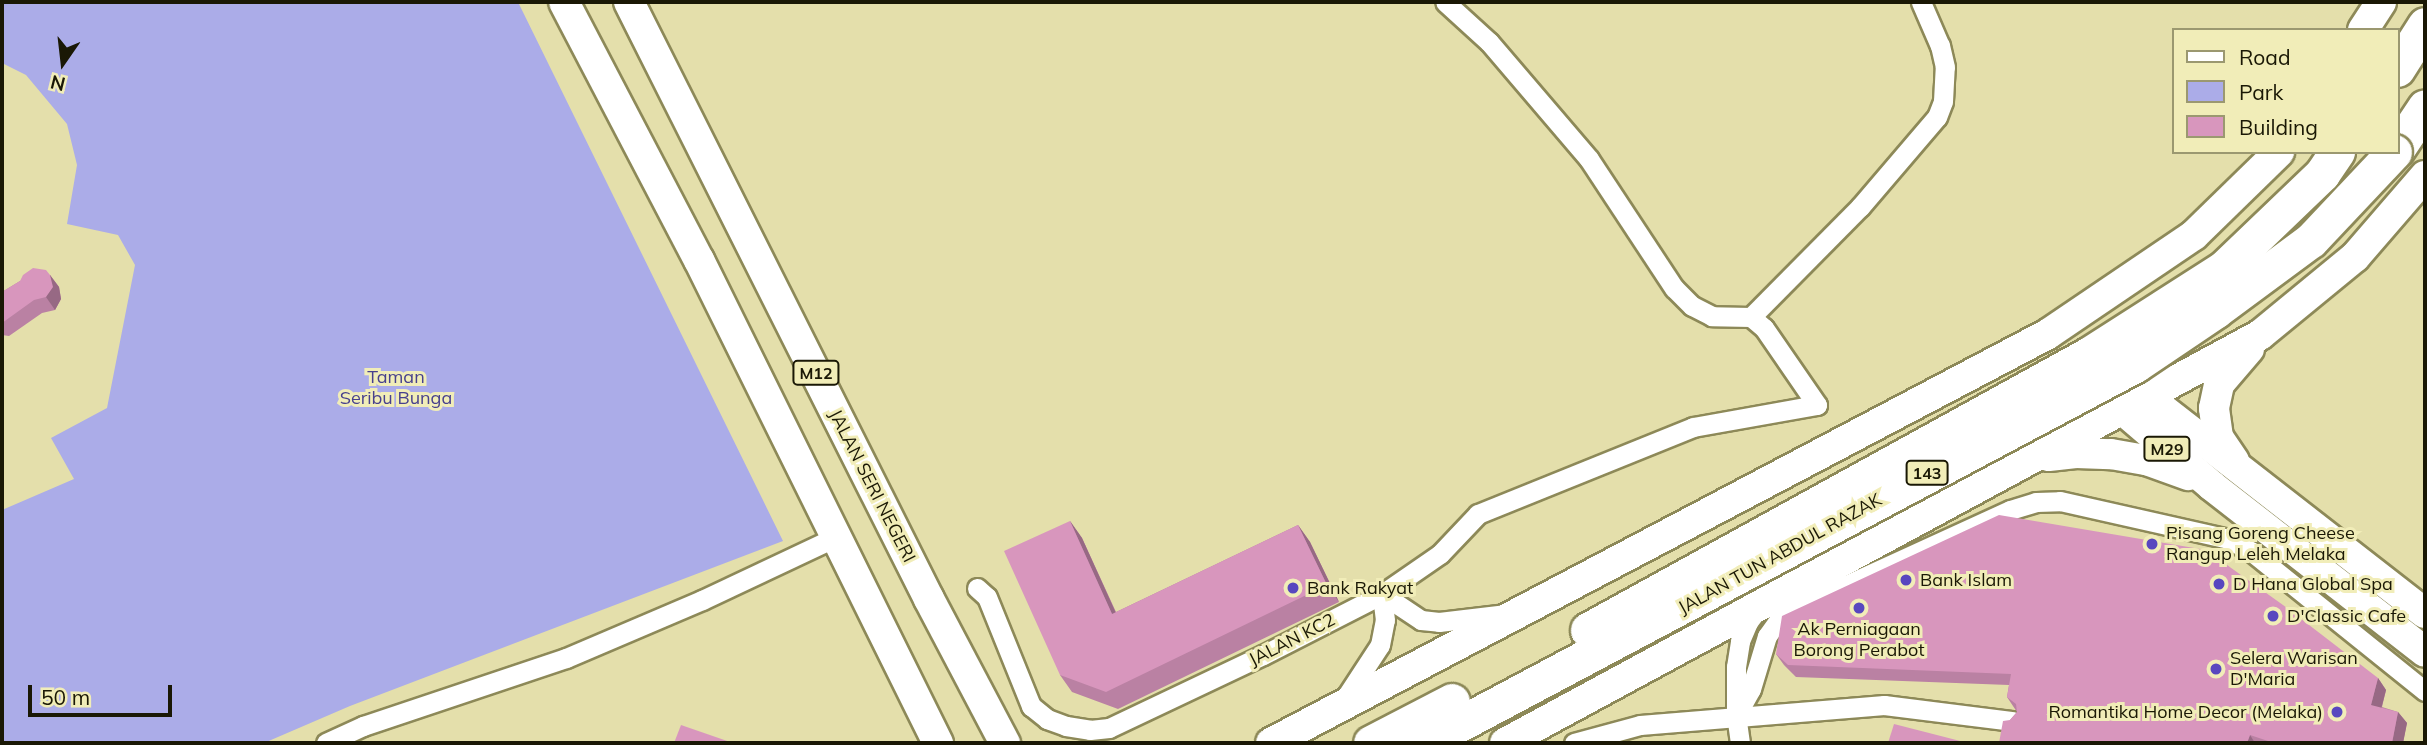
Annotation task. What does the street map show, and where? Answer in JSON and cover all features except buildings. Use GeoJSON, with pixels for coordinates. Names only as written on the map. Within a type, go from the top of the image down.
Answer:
{"type":"FeatureCollection","features":[{"type":"Feature","properties":{"kind":"highway"},"geometry":{"type":"LineString","coordinates":[[2399,66],[2425,25]]}},
{"type":"Feature","properties":{"kind":"highway","name":"JALAN TUN ABDUL RAZAK"},"geometry":{"type":"LineString","coordinates":[[2399,146],[2425,107]]}},
{"type":"Feature","properties":{"kind":"highway","name":"JALAN TUN ABDUL RAZAK"},"geometry":{"type":"LineString","coordinates":[[1371,743],[1582,634],[2088,355],[2224,268],[2322,174],[2336,154]]}},
{"type":"Feature","properties":{"kind":"highway","name":"JALAN TUN ABDUL RAZAK"},"geometry":{"type":"LineString","coordinates":[[1424,743],[2135,365],[2215,311],[2311,240],[2392,154]]}},
{"type":"Feature","properties":{"kind":"main road"},"geometry":{"type":"LineString","coordinates":[[564,2],[699,260],[938,743]]}},
{"type":"Feature","properties":{"kind":"main road","name":"JALAN SERI NEGERI"},"geometry":{"type":"LineString","coordinates":[[629,2],[929,600],[1005,743]]}},
{"type":"Feature","properties":{"kind":"main road"},"geometry":{"type":"LineString","coordinates":[[1272,743],[1516,613],[1898,416],[2059,327],[2194,235],[2277,154]]}},
{"type":"Feature","properties":{"kind":"main road"},"geometry":{"type":"LineString","coordinates":[[1505,743],[2260,335],[2356,257],[2425,176]]}},
{"type":"Feature","properties":{"kind":"main road","name":"M29"},"geometry":{"type":"LineString","coordinates":[[2059,327],[2212,486],[2425,652]]}},
{"type":"Feature","properties":{"kind":"main road"},"geometry":{"type":"LineString","coordinates":[[2237,465],[2218,437],[2214,408],[2219,384],[2260,335]]}},
{"type":"Feature","properties":{"kind":"main road","name":"M29"},"geometry":{"type":"LineString","coordinates":[[2134,405],[2237,465],[2425,613]]}},
{"type":"Feature","properties":{"kind":"main road"},"geometry":{"type":"LineString","coordinates":[[1898,416],[1948,423],[1968,438],[1973,460],[1968,494]]}},
{"type":"Feature","properties":{"kind":"main road"},"geometry":{"type":"LineString","coordinates":[[2035,458],[2076,453],[2112,454],[2146,460],[2212,486]]}},
{"type":"Feature","properties":{"kind":"street"},"geometry":{"type":"LineString","coordinates":[[1446,2],[1489,42],[1589,159],[1674,288],[1692,306],[1712,316],[1751,317],[1860,207],[1929,128],[1943,101],[1945,66],[1921,2]]}},
{"type":"Feature","properties":{"kind":"street","name":"JALAN KC2"},"geometry":{"type":"LineString","coordinates":[[977,588],[987,597],[1031,706],[1047,719],[1090,730],[1121,722],[1263,655],[1382,594],[1440,554],[1478,514],[1693,427],[1817,405],[1764,328],[1751,317]]}},
{"type":"Feature","properties":{"kind":"street"},"geometry":{"type":"LineString","coordinates":[[1736,716],[1751,689],[1767,636],[1783,614],[2010,510],[2036,502],[2060,501],[2228,539],[2252,552],[2425,691]]}},
{"type":"Feature","properties":{"kind":"street"},"geometry":{"type":"LineString","coordinates":[[326,743],[367,734],[566,657],[702,600],[836,537]]}},
{"type":"Feature","properties":{"kind":"street"},"geometry":{"type":"LineString","coordinates":[[1382,594],[1421,620],[1438,622],[1516,613]]}},
{"type":"Feature","properties":{"kind":"street"},"geometry":{"type":"LineString","coordinates":[[1338,708],[1380,645],[1385,620],[1382,594]]}},
{"type":"Feature","properties":{"kind":"street"},"geometry":{"type":"LineString","coordinates":[[1740,743],[1735,691],[1740,641],[1748,622],[1762,604]]}},
{"type":"Feature","properties":{"kind":"street"},"geometry":{"type":"LineString","coordinates":[[1574,743],[1640,725],[1884,705],[2013,721]]}},
{"type":"Feature","properties":{"kind":"green space","name":"Taman Seribu Bunga"},"geometry":{"type":"Polygon","coordinates":[[[2,2],[518,2],[783,541],[350,706],[264,743],[4,743],[2,510],[74,479],[51,438],[107,408],[135,265],[118,235],[67,224],[77,165],[67,124],[26,75],[2,63],[2,2]]]}},
{"type":"Feature","properties":{"kind":"place","name":"Pisang Goreng Cheese Rangup Leleh Melaka"},"geometry":{"type":"Point","coordinates":[2152,544]}},
{"type":"Feature","properties":{"kind":"place","name":"Bank Islam"},"geometry":{"type":"Point","coordinates":[1906,580]}},
{"type":"Feature","properties":{"kind":"place","name":"D Hana Global Spa"},"geometry":{"type":"Point","coordinates":[2219,584]}},
{"type":"Feature","properties":{"kind":"place","name":"Bank Rakyat"},"geometry":{"type":"Point","coordinates":[1293,588]}},
{"type":"Feature","properties":{"kind":"place","name":"Ak Perniagaan Borong Perabot"},"geometry":{"type":"Point","coordinates":[1859,608]}},
{"type":"Feature","properties":{"kind":"place","name":"D'Classic Cafe"},"geometry":{"type":"Point","coordinates":[2273,616]}},
{"type":"Feature","properties":{"kind":"place","name":"Selera Warisan D'Maria"},"geometry":{"type":"Point","coordinates":[2216,669]}},
{"type":"Feature","properties":{"kind":"place","name":"Romantika Home Decor (Melaka)"},"geometry":{"type":"Point","coordinates":[2337,712]}}]}
